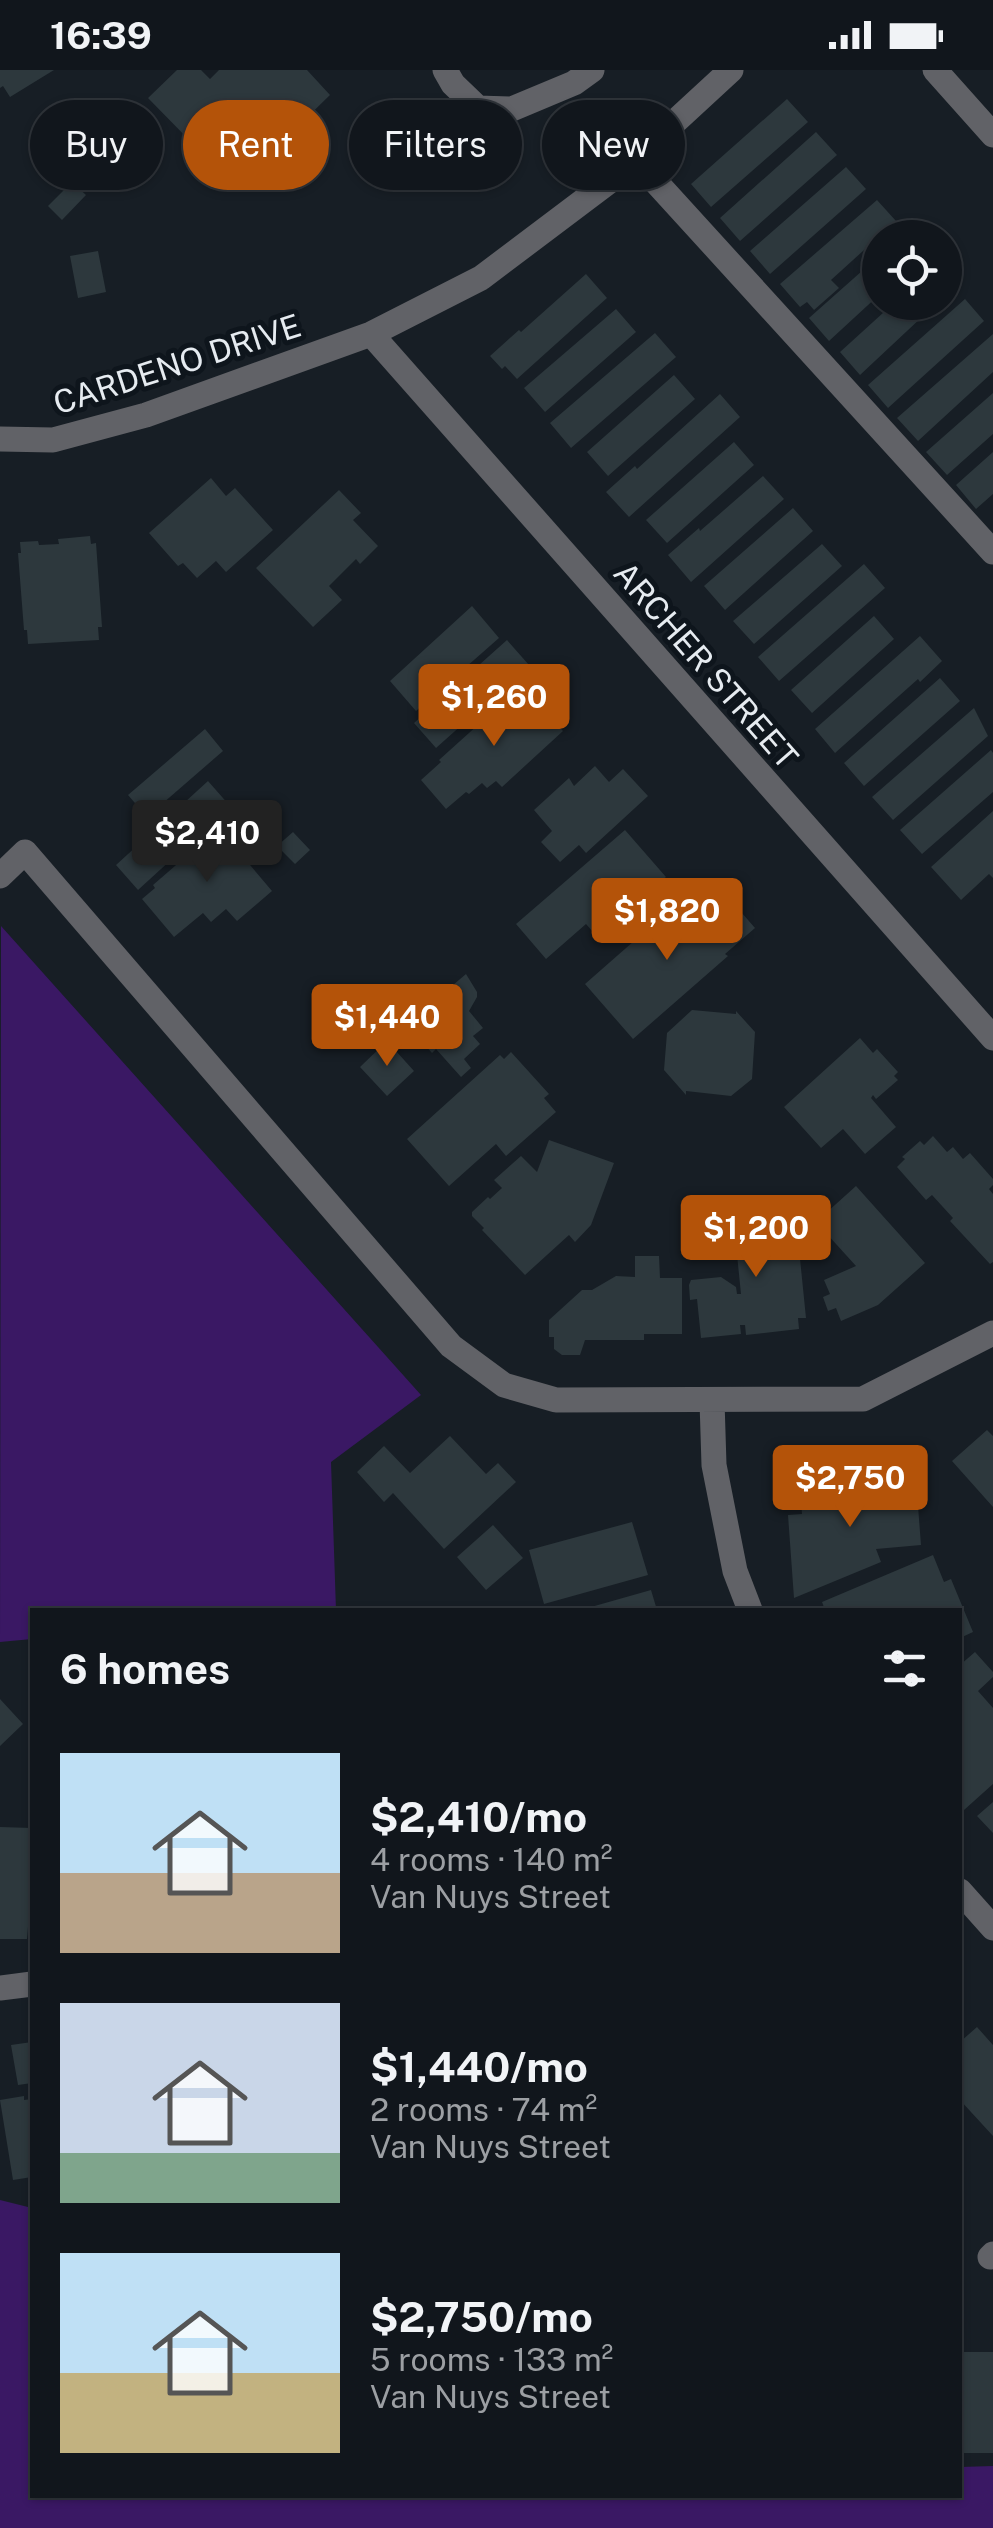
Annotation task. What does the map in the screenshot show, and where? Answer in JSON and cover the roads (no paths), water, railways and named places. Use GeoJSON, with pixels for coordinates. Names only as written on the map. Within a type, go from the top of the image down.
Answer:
{"type":"FeatureCollection","features":[{"type":"Feature","properties":{"kind":"street"},"geometry":{"type":"LineString","coordinates":[[445,70],[453,84],[478,108],[512,108],[574,83],[592,70]]}},
{"type":"Feature","properties":{"kind":"street","name":"CARDENO DRIVE"},"geometry":{"type":"LineString","coordinates":[[685,112],[732,70]]}},
{"type":"Feature","properties":{"kind":"street"},"geometry":{"type":"LineString","coordinates":[[935,70],[993,136]]}},
{"type":"Feature","properties":{"kind":"street","name":"CARDENO DRIVE"},"geometry":{"type":"LineString","coordinates":[[0,439],[53,440],[146,416],[371,334],[481,278],[597,190]]}},
{"type":"Feature","properties":{"kind":"street"},"geometry":{"type":"LineString","coordinates":[[663,190],[993,552]]}},
{"type":"Feature","properties":{"kind":"street","name":"ARCHER STREET"},"geometry":{"type":"LineString","coordinates":[[371,334],[993,1038]]}},
{"type":"Feature","properties":{"kind":"street"},"geometry":{"type":"LineString","coordinates":[[0,876],[25,852],[451,1346],[504,1385],[556,1400],[863,1399],[993,1332]]}},
{"type":"Feature","properties":{"kind":"street"},"geometry":{"type":"LineString","coordinates":[[712,1401],[714,1465],[735,1572],[749,1608]]}},
{"type":"Feature","properties":{"kind":"street"},"geometry":{"type":"LineString","coordinates":[[962,1893],[993,1928]]}},
{"type":"Feature","properties":{"kind":"street"},"geometry":{"type":"LineString","coordinates":[[0,1988],[30,1984]]}}]}
